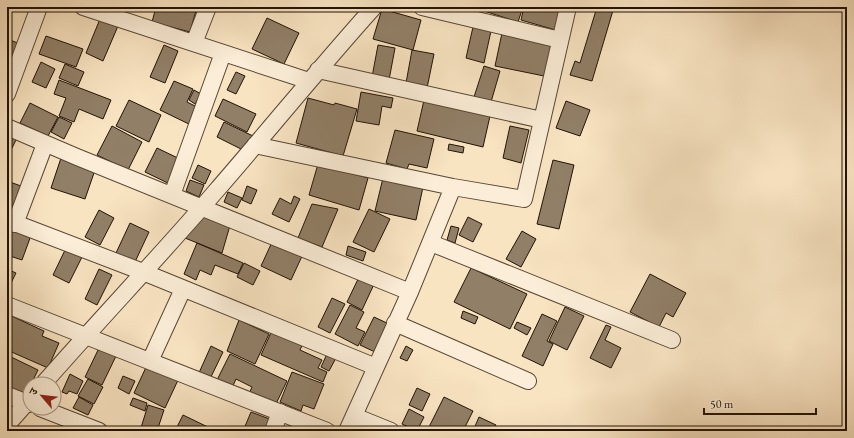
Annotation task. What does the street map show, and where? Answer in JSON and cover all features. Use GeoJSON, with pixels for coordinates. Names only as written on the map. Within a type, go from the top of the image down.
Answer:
{"type":"FeatureCollection","features":[{"type":"Feature","properties":{"kind":"street"},"geometry":{"type":"LineString","coordinates":[[7,94],[39,7]]}},
{"type":"Feature","properties":{"kind":"street"},"geometry":{"type":"LineString","coordinates":[[83,7],[223,53],[314,75],[542,120]]}},
{"type":"Feature","properties":{"kind":"street"},"geometry":{"type":"LineString","coordinates":[[194,43],[208,7]]}},
{"type":"Feature","properties":{"kind":"street"},"geometry":{"type":"LineString","coordinates":[[422,7],[560,40]]}},
{"type":"Feature","properties":{"kind":"street"},"geometry":{"type":"LineString","coordinates":[[255,145],[453,187],[524,199],[568,7]]}},
{"type":"Feature","properties":{"kind":"street"},"geometry":{"type":"LineString","coordinates":[[50,376],[84,336],[202,207],[314,75],[367,9]]}},
{"type":"Feature","properties":{"kind":"street"},"geometry":{"type":"LineString","coordinates":[[172,195],[223,53]]}},
{"type":"Feature","properties":{"kind":"street"},"geometry":{"type":"LineString","coordinates":[[7,127],[45,144],[410,292]]}},
{"type":"Feature","properties":{"kind":"street"},"geometry":{"type":"LineString","coordinates":[[45,144],[11,222],[143,272],[376,367]]}},
{"type":"Feature","properties":{"kind":"street"},"geometry":{"type":"LineString","coordinates":[[348,431],[410,292],[453,187]]}},
{"type":"Feature","properties":{"kind":"street"},"geometry":{"type":"LineString","coordinates":[[431,243],[672,340]]}},
{"type":"Feature","properties":{"kind":"street"},"geometry":{"type":"LineString","coordinates":[[150,361],[183,289]]}},
{"type":"Feature","properties":{"kind":"street"},"geometry":{"type":"LineString","coordinates":[[7,305],[327,431]]}},
{"type":"Feature","properties":{"kind":"street"},"geometry":{"type":"LineString","coordinates":[[395,323],[528,381]]}},
{"type":"Feature","properties":{"kind":"street"},"geometry":{"type":"LineString","coordinates":[[7,395],[22,400]]}},
{"type":"Feature","properties":{"kind":"street"},"geometry":{"type":"LineString","coordinates":[[7,425],[22,412]]}},
{"type":"Feature","properties":{"kind":"street"},"geometry":{"type":"LineString","coordinates":[[273,431],[280,412]]}},
{"type":"Feature","properties":{"kind":"street"},"geometry":{"type":"LineString","coordinates":[[62,416],[97,431]]}},
{"type":"Feature","properties":{"kind":"street"},"geometry":{"type":"LineString","coordinates":[[354,416],[391,431]]}},
{"type":"Feature","properties":{"kind":"building"},"geometry":{"type":"Polygon","coordinates":[[[156,7],[197,7],[190,32],[152,22],[156,7]]]}},
{"type":"Feature","properties":{"kind":"building"},"geometry":{"type":"Polygon","coordinates":[[[523,7],[518,22],[475,8],[523,7]]]}},
{"type":"Feature","properties":{"kind":"building"},"geometry":{"type":"Polygon","coordinates":[[[524,7],[565,7],[559,31],[521,20],[524,7]]]}},
{"type":"Feature","properties":{"kind":"building"},"geometry":{"type":"Polygon","coordinates":[[[597,7],[614,7],[592,81],[570,75],[575,61],[580,63],[597,7]]]}},
{"type":"Feature","properties":{"kind":"building"},"geometry":{"type":"Polygon","coordinates":[[[382,9],[421,20],[413,50],[373,39],[382,9]]]}},
{"type":"Feature","properties":{"kind":"building"},"geometry":{"type":"Polygon","coordinates":[[[267,18],[299,33],[284,64],[252,49],[267,18]]]}},
{"type":"Feature","properties":{"kind":"building"},"geometry":{"type":"Polygon","coordinates":[[[100,19],[118,26],[103,61],[86,53],[100,19]]]}},
{"type":"Feature","properties":{"kind":"building"},"geometry":{"type":"Polygon","coordinates":[[[473,27],[491,31],[484,63],[466,58],[473,27]]]}},
{"type":"Feature","properties":{"kind":"building"},"geometry":{"type":"Polygon","coordinates":[[[502,33],[556,44],[549,77],[495,66],[502,33]]]}},
{"type":"Feature","properties":{"kind":"building"},"geometry":{"type":"Polygon","coordinates":[[[46,36],[83,49],[76,67],[39,54],[46,36]]]}},
{"type":"Feature","properties":{"kind":"building"},"geometry":{"type":"Polygon","coordinates":[[[7,39],[18,43],[7,69],[7,39]]]}},
{"type":"Feature","properties":{"kind":"building"},"geometry":{"type":"Polygon","coordinates":[[[164,45],[178,51],[165,83],[150,77],[164,45]]]}},
{"type":"Feature","properties":{"kind":"building"},"geometry":{"type":"Polygon","coordinates":[[[378,45],[395,48],[389,80],[372,77],[378,45]]]}},
{"type":"Feature","properties":{"kind":"building"},"geometry":{"type":"Polygon","coordinates":[[[412,50],[434,54],[427,88],[406,83],[412,50]]]}},
{"type":"Feature","properties":{"kind":"building"},"geometry":{"type":"Polygon","coordinates":[[[41,62],[55,69],[46,88],[32,82],[41,62]]]}},
{"type":"Feature","properties":{"kind":"building"},"geometry":{"type":"Polygon","coordinates":[[[65,64],[84,72],[78,86],[59,78],[65,64]]]}},
{"type":"Feature","properties":{"kind":"building"},"geometry":{"type":"Polygon","coordinates":[[[484,66],[500,71],[491,102],[474,97],[484,66]]]}},
{"type":"Feature","properties":{"kind":"building"},"geometry":{"type":"Polygon","coordinates":[[[236,72],[245,76],[236,94],[227,90],[236,72]]]}},
{"type":"Feature","properties":{"kind":"building"},"geometry":{"type":"Polygon","coordinates":[[[59,80],[111,100],[103,119],[79,109],[74,122],[59,116],[66,98],[54,94],[59,80]]]}},
{"type":"Feature","properties":{"kind":"building"},"geometry":{"type":"Polygon","coordinates":[[[174,81],[193,89],[187,102],[201,109],[193,126],[160,110],[174,81]]]}},
{"type":"Feature","properties":{"kind":"building"},"geometry":{"type":"Polygon","coordinates":[[[194,90],[201,94],[195,104],[189,100],[194,90]]]}},
{"type":"Feature","properties":{"kind":"building"},"geometry":{"type":"Polygon","coordinates":[[[361,92],[393,98],[391,108],[382,106],[379,125],[356,121],[361,92]]]}},
{"type":"Feature","properties":{"kind":"building"},"geometry":{"type":"Polygon","coordinates":[[[308,98],[357,109],[343,156],[296,143],[308,98]]]}},
{"type":"Feature","properties":{"kind":"building"},"geometry":{"type":"Polygon","coordinates":[[[223,99],[256,114],[247,132],[215,116],[223,99]]]}},
{"type":"Feature","properties":{"kind":"building"},"geometry":{"type":"Polygon","coordinates":[[[129,100],[161,115],[149,142],[116,126],[129,100]]]}},
{"type":"Feature","properties":{"kind":"building"},"geometry":{"type":"Polygon","coordinates":[[[424,100],[490,116],[483,147],[417,131],[424,100]]]}},
{"type":"Feature","properties":{"kind":"building"},"geometry":{"type":"Polygon","coordinates":[[[566,101],[590,110],[580,136],[556,128],[566,101]]]}},
{"type":"Feature","properties":{"kind":"building"},"geometry":{"type":"Polygon","coordinates":[[[30,103],[58,117],[48,136],[20,123],[30,103]]]}},
{"type":"Feature","properties":{"kind":"building"},"geometry":{"type":"Polygon","coordinates":[[[59,117],[72,123],[64,139],[51,132],[59,117]]]}},
{"type":"Feature","properties":{"kind":"building"},"geometry":{"type":"Polygon","coordinates":[[[224,122],[253,136],[245,151],[217,137],[224,122]]]}},
{"type":"Feature","properties":{"kind":"building"},"geometry":{"type":"Polygon","coordinates":[[[112,126],[142,142],[128,170],[97,155],[112,126]]]}},
{"type":"Feature","properties":{"kind":"building"},"geometry":{"type":"Polygon","coordinates":[[[510,126],[529,130],[521,163],[503,158],[510,126]]]}},
{"type":"Feature","properties":{"kind":"building"},"geometry":{"type":"Polygon","coordinates":[[[395,130],[434,139],[427,168],[409,164],[407,169],[386,163],[395,130]]]}},
{"type":"Feature","properties":{"kind":"building"},"geometry":{"type":"Polygon","coordinates":[[[7,134],[17,138],[7,158],[7,134]]]}},
{"type":"Feature","properties":{"kind":"building"},"geometry":{"type":"Polygon","coordinates":[[[449,144],[464,147],[463,153],[448,150],[449,144]]]}},
{"type":"Feature","properties":{"kind":"building"},"geometry":{"type":"Polygon","coordinates":[[[157,148],[184,161],[172,185],[145,172],[157,148]]]}},
{"type":"Feature","properties":{"kind":"building"},"geometry":{"type":"Polygon","coordinates":[[[61,158],[95,170],[85,199],[51,188],[61,158]]]}},
{"type":"Feature","properties":{"kind":"building"},"geometry":{"type":"Polygon","coordinates":[[[553,160],[574,165],[559,229],[537,224],[553,160]]]}},
{"type":"Feature","properties":{"kind":"building"},"geometry":{"type":"Polygon","coordinates":[[[318,164],[368,178],[359,210],[309,195],[318,164]]]}},
{"type":"Feature","properties":{"kind":"building"},"geometry":{"type":"Polygon","coordinates":[[[198,165],[211,171],[205,184],[192,178],[198,165]]]}},
{"type":"Feature","properties":{"kind":"building"},"geometry":{"type":"Polygon","coordinates":[[[383,178],[423,187],[416,220],[375,211],[383,178]]]}},
{"type":"Feature","properties":{"kind":"building"},"geometry":{"type":"Polygon","coordinates":[[[190,180],[204,185],[199,197],[186,191],[190,180]]]}},
{"type":"Feature","properties":{"kind":"building"},"geometry":{"type":"Polygon","coordinates":[[[7,181],[21,186],[10,215],[7,214],[7,181]]]}},
{"type":"Feature","properties":{"kind":"building"},"geometry":{"type":"Polygon","coordinates":[[[247,186],[257,190],[251,204],[242,200],[247,186]]]}},
{"type":"Feature","properties":{"kind":"building"},"geometry":{"type":"Polygon","coordinates":[[[228,192],[242,198],[237,208],[224,202],[228,192]]]}},
{"type":"Feature","properties":{"kind":"building"},"geometry":{"type":"Polygon","coordinates":[[[294,196],[300,199],[289,222],[272,214],[280,198],[291,204],[294,196]]]}},
{"type":"Feature","properties":{"kind":"building"},"geometry":{"type":"Polygon","coordinates":[[[312,204],[338,209],[322,247],[298,238],[312,204]]]}},
{"type":"Feature","properties":{"kind":"building"},"geometry":{"type":"Polygon","coordinates":[[[369,209],[390,219],[374,252],[353,242],[369,209]]]}},
{"type":"Feature","properties":{"kind":"building"},"geometry":{"type":"Polygon","coordinates":[[[99,210],[114,218],[100,245],[85,237],[99,210]]]}},
{"type":"Feature","properties":{"kind":"building"},"geometry":{"type":"Polygon","coordinates":[[[198,211],[231,222],[222,253],[185,238],[198,211]]]}},
{"type":"Feature","properties":{"kind":"building"},"geometry":{"type":"Polygon","coordinates":[[[468,217],[482,224],[473,242],[459,235],[468,217]]]}},
{"type":"Feature","properties":{"kind":"building"},"geometry":{"type":"Polygon","coordinates":[[[7,221],[33,230],[22,260],[7,255],[7,221]]]}},
{"type":"Feature","properties":{"kind":"building"},"geometry":{"type":"Polygon","coordinates":[[[130,223],[149,232],[135,262],[116,253],[130,223]]]}},
{"type":"Feature","properties":{"kind":"building"},"geometry":{"type":"Polygon","coordinates":[[[451,226],[459,228],[455,243],[447,240],[451,226]]]}},
{"type":"Feature","properties":{"kind":"building"},"geometry":{"type":"Polygon","coordinates":[[[522,231],[536,239],[521,267],[506,259],[522,231]]]}},
{"type":"Feature","properties":{"kind":"building"},"geometry":{"type":"Polygon","coordinates":[[[273,240],[303,254],[291,280],[261,266],[273,240]]]}},
{"type":"Feature","properties":{"kind":"building"},"geometry":{"type":"Polygon","coordinates":[[[197,243],[243,263],[238,274],[215,265],[211,275],[200,270],[196,280],[184,274],[197,243]]]}},
{"type":"Feature","properties":{"kind":"building"},"geometry":{"type":"Polygon","coordinates":[[[67,246],[83,255],[69,283],[53,275],[67,246]]]}},
{"type":"Feature","properties":{"kind":"building"},"geometry":{"type":"Polygon","coordinates":[[[348,246],[366,252],[363,261],[346,255],[348,246]]]}},
{"type":"Feature","properties":{"kind":"building"},"geometry":{"type":"Polygon","coordinates":[[[244,263],[260,271],[253,285],[237,277],[244,263]]]}},
{"type":"Feature","properties":{"kind":"building"},"geometry":{"type":"Polygon","coordinates":[[[471,268],[527,294],[510,329],[454,302],[471,268]]]}},
{"type":"Feature","properties":{"kind":"building"},"geometry":{"type":"Polygon","coordinates":[[[7,269],[16,273],[7,291],[7,269]]]}},
{"type":"Feature","properties":{"kind":"building"},"geometry":{"type":"Polygon","coordinates":[[[99,269],[112,275],[97,305],[85,299],[99,269]]]}},
{"type":"Feature","properties":{"kind":"building"},"geometry":{"type":"Polygon","coordinates":[[[361,273],[376,280],[362,310],[347,302],[361,273]]]}},
{"type":"Feature","properties":{"kind":"building"},"geometry":{"type":"Polygon","coordinates":[[[650,274],[686,293],[673,317],[666,313],[659,327],[630,312],[650,274]]]}},
{"type":"Feature","properties":{"kind":"building"},"geometry":{"type":"Polygon","coordinates":[[[332,298],[345,304],[330,333],[318,327],[332,298]]]}},
{"type":"Feature","properties":{"kind":"building"},"geometry":{"type":"Polygon","coordinates":[[[350,305],[364,312],[356,328],[365,332],[358,346],[335,334],[350,305]]]}},
{"type":"Feature","properties":{"kind":"building"},"geometry":{"type":"Polygon","coordinates":[[[565,307],[584,316],[567,350],[549,341],[565,307]]]}},
{"type":"Feature","properties":{"kind":"building"},"geometry":{"type":"Polygon","coordinates":[[[463,311],[478,317],[475,324],[461,318],[463,311]]]}},
{"type":"Feature","properties":{"kind":"building"},"geometry":{"type":"Polygon","coordinates":[[[7,314],[44,331],[42,336],[59,343],[48,368],[7,350],[7,314]]]}},
{"type":"Feature","properties":{"kind":"building"},"geometry":{"type":"Polygon","coordinates":[[[542,314],[557,321],[547,341],[553,344],[543,366],[522,356],[542,314]]]}},
{"type":"Feature","properties":{"kind":"building"},"geometry":{"type":"Polygon","coordinates":[[[374,317],[389,324],[375,352],[360,345],[374,317]]]}},
{"type":"Feature","properties":{"kind":"building"},"geometry":{"type":"Polygon","coordinates":[[[239,320],[269,334],[255,364],[227,351],[239,320]]]}},
{"type":"Feature","properties":{"kind":"building"},"geometry":{"type":"Polygon","coordinates":[[[517,322],[531,328],[527,335],[514,328],[517,322]]]}},
{"type":"Feature","properties":{"kind":"building"},"geometry":{"type":"Polygon","coordinates":[[[606,325],[611,327],[605,340],[621,348],[611,368],[590,358],[606,325]]]}},
{"type":"Feature","properties":{"kind":"building"},"geometry":{"type":"Polygon","coordinates":[[[273,328],[304,341],[300,350],[322,360],[318,368],[327,372],[323,382],[261,355],[273,328]]]}},
{"type":"Feature","properties":{"kind":"building"},"geometry":{"type":"Polygon","coordinates":[[[100,346],[117,354],[102,385],[85,377],[100,346]]]}},
{"type":"Feature","properties":{"kind":"building"},"geometry":{"type":"Polygon","coordinates":[[[211,346],[223,352],[209,381],[198,375],[211,346]]]}},
{"type":"Feature","properties":{"kind":"building"},"geometry":{"type":"Polygon","coordinates":[[[406,346],[413,350],[407,361],[400,358],[406,346]]]}},
{"type":"Feature","properties":{"kind":"building"},"geometry":{"type":"Polygon","coordinates":[[[230,354],[287,381],[274,408],[248,396],[252,387],[236,379],[232,388],[217,380],[230,354]]]}},
{"type":"Feature","properties":{"kind":"building"},"geometry":{"type":"Polygon","coordinates":[[[327,354],[336,358],[329,371],[321,367],[327,354]]]}},
{"type":"Feature","properties":{"kind":"building"},"geometry":{"type":"Polygon","coordinates":[[[7,355],[38,370],[35,376],[22,376],[22,400],[7,393],[7,355]]]}},
{"type":"Feature","properties":{"kind":"building"},"geometry":{"type":"Polygon","coordinates":[[[148,363],[179,378],[165,408],[134,393],[148,363]]]}},
{"type":"Feature","properties":{"kind":"building"},"geometry":{"type":"Polygon","coordinates":[[[292,372],[324,384],[314,409],[303,405],[301,411],[280,402],[292,372]]]}},
{"type":"Feature","properties":{"kind":"building"},"geometry":{"type":"Polygon","coordinates":[[[70,374],[83,381],[77,394],[69,391],[67,394],[62,392],[70,374]]]}},
{"type":"Feature","properties":{"kind":"building"},"geometry":{"type":"Polygon","coordinates":[[[123,376],[135,381],[129,394],[118,388],[123,376]]]}},
{"type":"Feature","properties":{"kind":"building"},"geometry":{"type":"Polygon","coordinates":[[[88,379],[103,387],[94,404],[78,396],[88,379]]]}},
{"type":"Feature","properties":{"kind":"building"},"geometry":{"type":"Polygon","coordinates":[[[417,388],[430,394],[422,411],[409,405],[417,388]]]}},
{"type":"Feature","properties":{"kind":"building"},"geometry":{"type":"Polygon","coordinates":[[[79,397],[93,405],[88,415],[73,408],[79,397]]]}},
{"type":"Feature","properties":{"kind":"building"},"geometry":{"type":"Polygon","coordinates":[[[444,397],[473,411],[463,431],[427,431],[444,397]]]}},
{"type":"Feature","properties":{"kind":"building"},"geometry":{"type":"Polygon","coordinates":[[[133,398],[147,403],[145,411],[130,405],[133,398]]]}},
{"type":"Feature","properties":{"kind":"building"},"geometry":{"type":"Polygon","coordinates":[[[148,405],[164,410],[157,431],[140,431],[148,405]]]}},
{"type":"Feature","properties":{"kind":"building"},"geometry":{"type":"Polygon","coordinates":[[[409,409],[424,417],[417,431],[402,424],[409,409]]]}},
{"type":"Feature","properties":{"kind":"building"},"geometry":{"type":"Polygon","coordinates":[[[251,412],[272,420],[268,431],[243,431],[251,412]]]}},
{"type":"Feature","properties":{"kind":"building"},"geometry":{"type":"Polygon","coordinates":[[[183,415],[214,430],[175,431],[183,415]]]}},
{"type":"Feature","properties":{"kind":"building"},"geometry":{"type":"Polygon","coordinates":[[[479,417],[496,425],[493,431],[473,431],[479,417]]]}}]}
